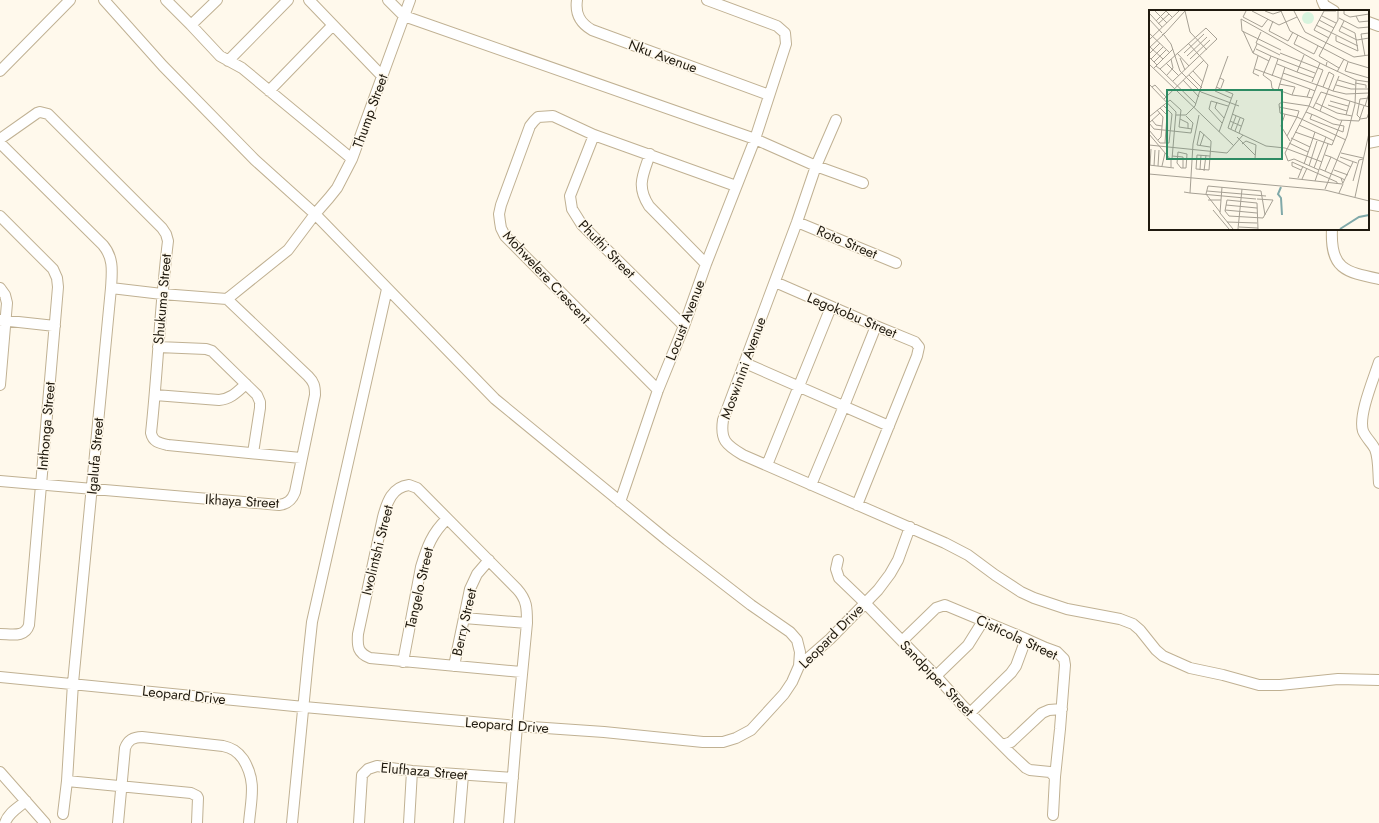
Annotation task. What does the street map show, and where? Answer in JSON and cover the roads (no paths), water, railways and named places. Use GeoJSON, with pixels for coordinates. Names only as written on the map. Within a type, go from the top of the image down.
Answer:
{"type":"FeatureCollection","features":[{"type":"Feature","properties":{"kind":"street"},"geometry":{"type":"LineString","coordinates":[[0,70],[70,0]]}},
{"type":"Feature","properties":{"kind":"street"},"geometry":{"type":"LineString","coordinates":[[104,0],[163,66],[255,160],[315,214],[495,399],[667,540],[790,632],[797,640],[800,652],[799,666]]}},
{"type":"Feature","properties":{"kind":"street"},"geometry":{"type":"LineString","coordinates":[[166,0],[215,52],[242,68],[269,92],[352,159]]}},
{"type":"Feature","properties":{"kind":"street"},"geometry":{"type":"LineString","coordinates":[[191,25],[217,0]]}},
{"type":"Feature","properties":{"kind":"street"},"geometry":{"type":"LineString","coordinates":[[228,61],[288,0]]}},
{"type":"Feature","properties":{"kind":"street"},"geometry":{"type":"LineString","coordinates":[[309,0],[383,77]]}},
{"type":"Feature","properties":{"kind":"street"},"geometry":{"type":"LineString","coordinates":[[388,0],[404,16],[755,139],[816,166],[863,183]]}},
{"type":"Feature","properties":{"kind":"street","name":"Thump Street"},"geometry":{"type":"LineString","coordinates":[[227,299],[288,250],[337,188],[352,159],[410,0]]}},
{"type":"Feature","properties":{"kind":"street","name":"Nku Avenue"},"geometry":{"type":"LineString","coordinates":[[577,0],[578,17],[581,22],[592,30],[769,95]]}},
{"type":"Feature","properties":{"kind":"street","name":"Locust Avenue"},"geometry":{"type":"LineString","coordinates":[[620,502],[658,390],[755,139],[786,44],[785,33],[777,26],[707,0]]}},
{"type":"Feature","properties":{"kind":"street"},"geometry":{"type":"LineString","coordinates":[[1322,0],[1324,5],[1332,10]]}},
{"type":"Feature","properties":{"kind":"street"},"geometry":{"type":"LineString","coordinates":[[1369,22],[1379,26]]}},
{"type":"Feature","properties":{"kind":"street"},"geometry":{"type":"LineString","coordinates":[[269,92],[333,25]]}},
{"type":"Feature","properties":{"kind":"street","name":"Shukuma Street"},"geometry":{"type":"LineString","coordinates":[[0,139],[37,112],[48,114],[162,228],[166,234],[168,241],[162,294],[155,395],[150,432],[152,438],[158,443],[301,458]]}},
{"type":"Feature","properties":{"kind":"street","name":"Mohwelere Crescent"},"geometry":{"type":"LineString","coordinates":[[658,390],[505,236],[501,228],[499,214],[503,197],[530,126],[538,118],[553,116],[594,135],[736,186]]}},
{"type":"Feature","properties":{"kind":"street","name":"Moswinini Avenue"},"geometry":{"type":"LineString","coordinates":[[836,120],[816,166],[797,222],[723,420],[722,434],[726,443],[743,455],[910,527],[959,550],[1021,592],[1034,598],[1067,609],[1120,619],[1133,624],[1163,656],[1190,668],[1259,684],[1280,685],[1338,679],[1379,680]]}},
{"type":"Feature","properties":{"kind":"street","name":"Phuthi Street"},"geometry":{"type":"LineString","coordinates":[[594,135],[570,196],[572,209],[582,225],[684,326]]}},
{"type":"Feature","properties":{"kind":"street"},"geometry":{"type":"LineString","coordinates":[[1369,143],[1379,141]]}},
{"type":"Feature","properties":{"kind":"street","name":"Igalufa Street"},"geometry":{"type":"LineString","coordinates":[[0,143],[107,250],[112,262],[111,288],[73,683],[67,781],[63,814]]}},
{"type":"Feature","properties":{"kind":"street"},"geometry":{"type":"LineString","coordinates":[[650,154],[642,181],[641,190],[644,198],[649,206],[706,264]]}},
{"type":"Feature","properties":{"kind":"street"},"geometry":{"type":"LineString","coordinates":[[1369,204],[1379,206]]}},
{"type":"Feature","properties":{"kind":"street","name":"Inthonga Street"},"geometry":{"type":"LineString","coordinates":[[0,216],[49,265],[56,274],[58,287],[29,625],[26,632],[21,634],[0,634]]}},
{"type":"Feature","properties":{"kind":"street","name":"Roto Street"},"geometry":{"type":"LineString","coordinates":[[797,222],[896,263]]}},
{"type":"Feature","properties":{"kind":"street"},"geometry":{"type":"LineString","coordinates":[[1332,230],[1332,248],[1338,262],[1346,270],[1379,279]]}},
{"type":"Feature","properties":{"kind":"street","name":"Legokobu Street"},"geometry":{"type":"LineString","coordinates":[[775,282],[916,342],[919,347],[917,356],[889,426]]}},
{"type":"Feature","properties":{"kind":"street"},"geometry":{"type":"LineString","coordinates":[[0,288],[6,299],[3,320],[0,385]]}},
{"type":"Feature","properties":{"kind":"street"},"geometry":{"type":"LineString","coordinates":[[111,288],[227,299]]}},
{"type":"Feature","properties":{"kind":"street"},"geometry":{"type":"LineString","coordinates":[[292,823],[312,622],[387,289]]}},
{"type":"Feature","properties":{"kind":"street","name":"Ikhaya Street"},"geometry":{"type":"LineString","coordinates":[[0,482],[279,506],[286,504],[293,497],[315,395],[314,383],[227,299]]}},
{"type":"Feature","properties":{"kind":"street"},"geometry":{"type":"LineString","coordinates":[[767,465],[831,306]]}},
{"type":"Feature","properties":{"kind":"street"},"geometry":{"type":"LineString","coordinates":[[3,320],[55,326]]}},
{"type":"Feature","properties":{"kind":"street"},"geometry":{"type":"LineString","coordinates":[[811,485],[876,326]]}},
{"type":"Feature","properties":{"kind":"street"},"geometry":{"type":"LineString","coordinates":[[158,347],[206,349],[212,351],[257,395],[260,402],[253,453]]}},
{"type":"Feature","properties":{"kind":"street"},"geometry":{"type":"LineString","coordinates":[[1379,362],[1363,411],[1362,422],[1363,431],[1372,443],[1377,454],[1379,483]]}},
{"type":"Feature","properties":{"kind":"street"},"geometry":{"type":"LineString","coordinates":[[745,363],[799,385],[889,426],[857,505]]}},
{"type":"Feature","properties":{"kind":"street"},"geometry":{"type":"LineString","coordinates":[[155,395],[224,400],[235,395],[246,384]]}},
{"type":"Feature","properties":{"kind":"street","name":"Iwolintshi Street"},"geometry":{"type":"LineString","coordinates":[[516,726],[522,672],[527,623],[527,610],[522,594],[422,492],[409,485],[397,489],[392,494],[386,506],[361,617],[358,634],[358,647],[363,655],[370,658],[402,662],[522,672]]}},
{"type":"Feature","properties":{"kind":"street","name":"Tangelo Street"},"geometry":{"type":"LineString","coordinates":[[402,662],[421,567],[435,532],[447,519]]}},
{"type":"Feature","properties":{"kind":"street","name":"Leopard Drive"},"geometry":{"type":"LineString","coordinates":[[0,677],[304,707],[516,726],[604,732],[703,742],[723,742],[736,738],[751,730],[784,694],[792,682],[799,666],[830,639],[878,590],[898,560],[910,527]]}},
{"type":"Feature","properties":{"kind":"street","name":"Berry Street"},"geometry":{"type":"LineString","coordinates":[[454,666],[473,582],[477,574],[489,560]]}},
{"type":"Feature","properties":{"kind":"street","name":"Sandpiper Street"},"geometry":{"type":"LineString","coordinates":[[838,560],[836,569],[839,578],[936,676],[970,713],[1026,768],[1030,770],[1050,772],[1054,777]]}},
{"type":"Feature","properties":{"kind":"street","name":"Cisticola Street"},"geometry":{"type":"LineString","coordinates":[[902,642],[932,611],[945,605],[1057,652],[1064,659],[1065,665],[1062,709],[1054,777],[1053,815]]}},
{"type":"Feature","properties":{"kind":"street"},"geometry":{"type":"LineString","coordinates":[[464,618],[527,623]]}},
{"type":"Feature","properties":{"kind":"street"},"geometry":{"type":"LineString","coordinates":[[936,676],[968,645],[983,621]]}},
{"type":"Feature","properties":{"kind":"street"},"geometry":{"type":"LineString","coordinates":[[970,713],[1011,673],[1016,666],[1026,639]]}},
{"type":"Feature","properties":{"kind":"street"},"geometry":{"type":"LineString","coordinates":[[1003,745],[1011,742],[1042,713],[1049,710],[1062,709]]}},
{"type":"Feature","properties":{"kind":"street"},"geometry":{"type":"LineString","coordinates":[[509,823],[516,726]]}},
{"type":"Feature","properties":{"kind":"street"},"geometry":{"type":"LineString","coordinates":[[118,823],[125,748],[127,743],[136,737],[150,737],[234,749],[246,765],[251,777],[252,789],[249,823]]}},
{"type":"Feature","properties":{"kind":"street","name":"Elufhaza Street"},"geometry":{"type":"LineString","coordinates":[[359,823],[362,775],[365,770],[370,768],[377,766],[412,771],[513,778]]}},
{"type":"Feature","properties":{"kind":"street"},"geometry":{"type":"LineString","coordinates":[[408,823],[412,771]]}},
{"type":"Feature","properties":{"kind":"street"},"geometry":{"type":"LineString","coordinates":[[0,772],[45,823]]}},
{"type":"Feature","properties":{"kind":"street"},"geometry":{"type":"LineString","coordinates":[[459,823],[463,775]]}},
{"type":"Feature","properties":{"kind":"street"},"geometry":{"type":"LineString","coordinates":[[67,781],[195,794],[198,801],[197,823]]}},
{"type":"Feature","properties":{"kind":"street"},"geometry":{"type":"LineString","coordinates":[[5,823],[6,818],[10,813],[26,801]]}}]}
